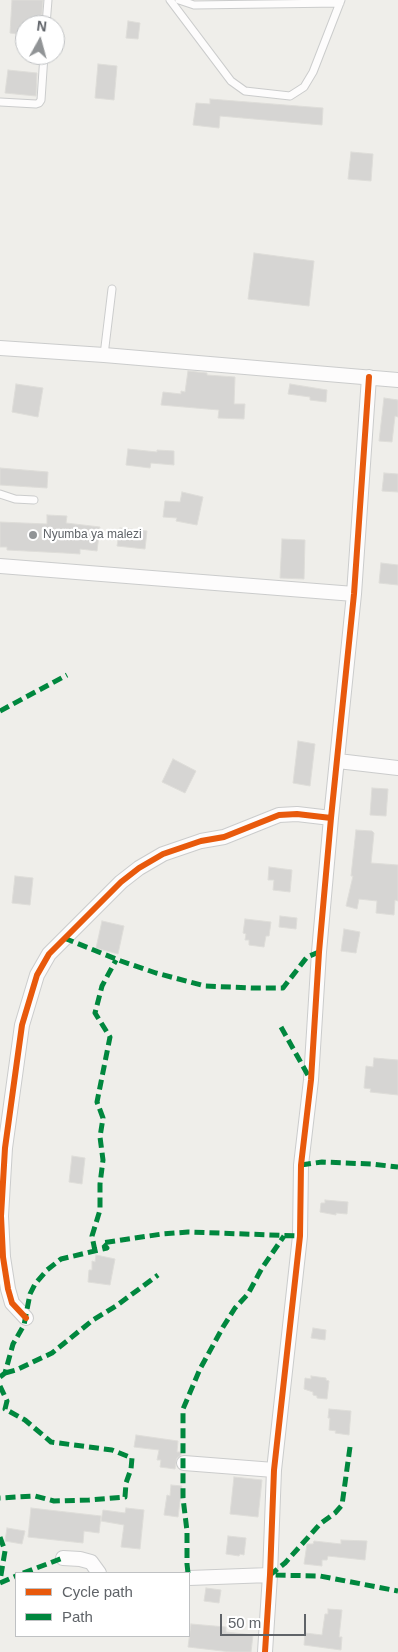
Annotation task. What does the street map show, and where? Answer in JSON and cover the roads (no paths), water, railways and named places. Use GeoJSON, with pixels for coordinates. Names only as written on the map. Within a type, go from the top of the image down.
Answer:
{"type":"FeatureCollection","features":[{"type":"Feature","properties":{"kind":"street"},"geometry":{"type":"LineString","coordinates":[[0,348],[398,380]]}},
{"type":"Feature","properties":{"kind":"street"},"geometry":{"type":"LineString","coordinates":[[265,1652],[274,1470],[300,1236],[301,1165],[311,1080],[319,952],[331,818],[354,594],[369,377]]}},
{"type":"Feature","properties":{"kind":"street"},"geometry":{"type":"LineString","coordinates":[[0,566],[354,594]]}},
{"type":"Feature","properties":{"kind":"street"},"geometry":{"type":"LineString","coordinates":[[338,761],[398,768]]}},
{"type":"Feature","properties":{"kind":"street"},"geometry":{"type":"LineString","coordinates":[[26,1318],[12,1303],[3,1257],[1,1216],[5,1148],[22,1025],[37,975],[49,954],[121,882],[139,868],[163,854],[201,841],[224,837],[279,815],[297,814],[331,818]]}},
{"type":"Feature","properties":{"kind":"street"},"geometry":{"type":"LineString","coordinates":[[184,1463],[274,1470]]}},
{"type":"Feature","properties":{"kind":"street"},"geometry":{"type":"LineString","coordinates":[[62,1558],[91,1562],[98,1572]]}},
{"type":"Feature","properties":{"kind":"street"},"geometry":{"type":"LineString","coordinates":[[190,1578],[270,1575]]}},
{"type":"Feature","properties":{"kind":"lane"},"geometry":{"type":"LineString","coordinates":[[47,15],[48,0]]}},
{"type":"Feature","properties":{"kind":"lane"},"geometry":{"type":"LineString","coordinates":[[170,0],[231,81],[245,91],[290,96],[304,87],[313,72],[341,1],[194,5],[179,0]]}},
{"type":"Feature","properties":{"kind":"lane"},"geometry":{"type":"LineString","coordinates":[[0,102],[39,103],[41,100],[43,65]]}},
{"type":"Feature","properties":{"kind":"lane"},"geometry":{"type":"LineString","coordinates":[[104,355],[112,289]]}},
{"type":"Feature","properties":{"kind":"lane"},"geometry":{"type":"LineString","coordinates":[[0,494],[34,500]]}},
{"type":"Feature","properties":{"kind":"place","name":"Nyumba ya malezi"},"geometry":{"type":"Point","coordinates":[33,535]}}]}
